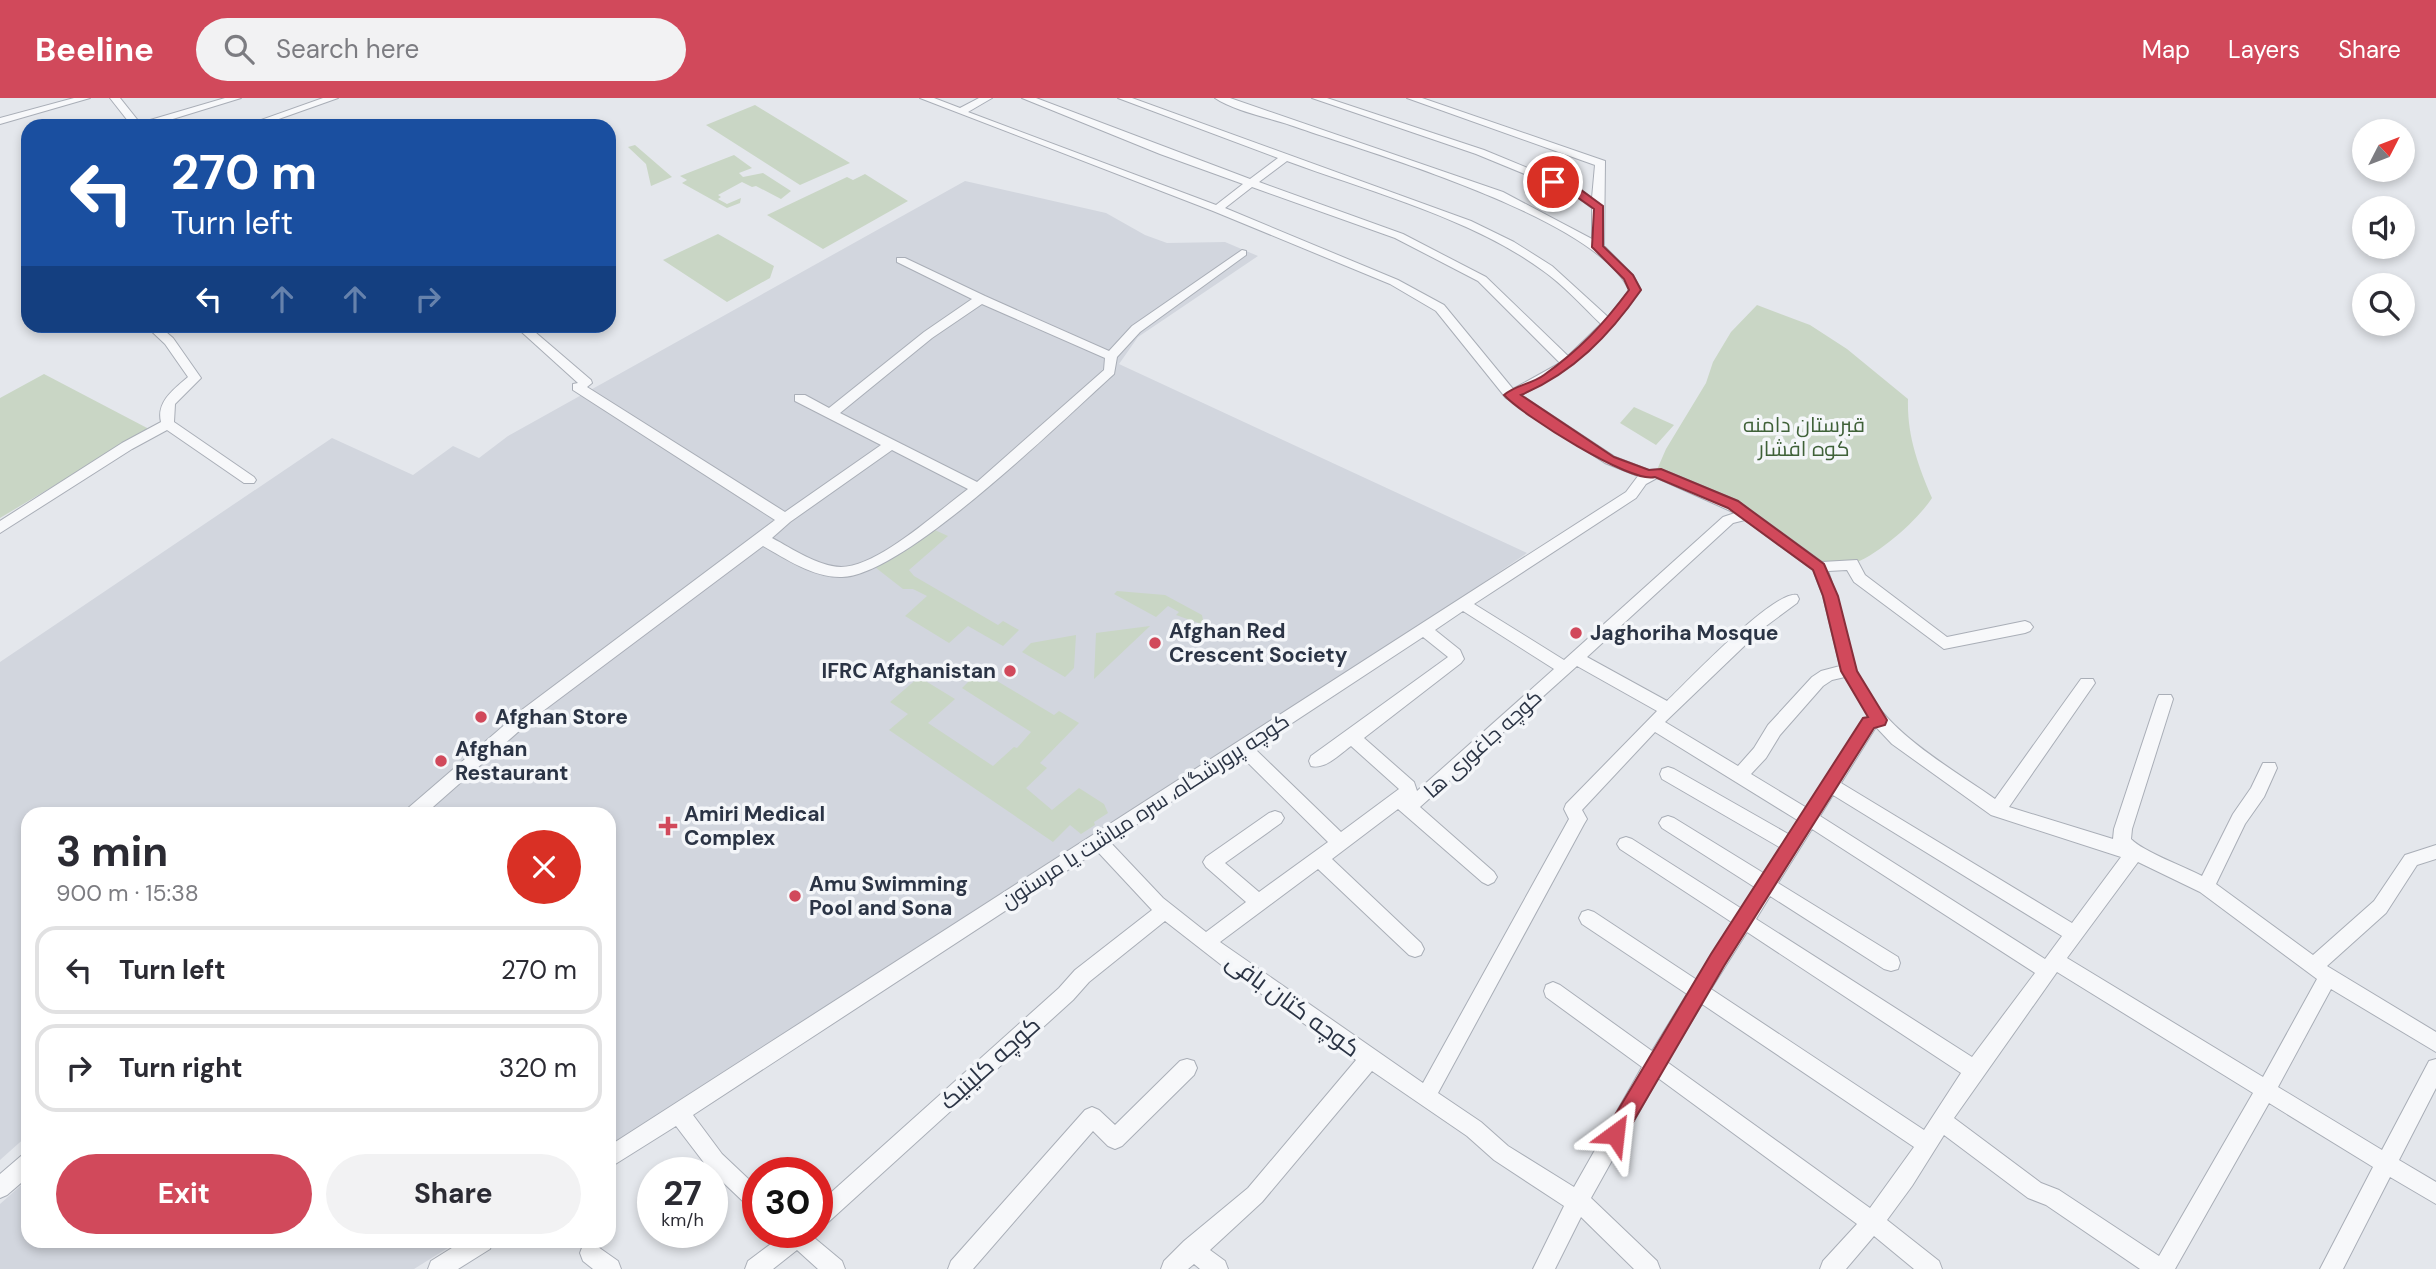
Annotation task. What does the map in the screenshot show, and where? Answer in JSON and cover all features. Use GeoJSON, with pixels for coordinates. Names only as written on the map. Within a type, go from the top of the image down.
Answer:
{"type":"FeatureCollection","features":[{"type":"Feature","properties":{"kind":"street"},"geometry":{"type":"LineString","coordinates":[[0,121],[85,98]]}},
{"type":"Feature","properties":{"kind":"street"},"geometry":{"type":"LineString","coordinates":[[115,98],[132,119]]}},
{"type":"Feature","properties":{"kind":"street"},"geometry":{"type":"LineString","coordinates":[[162,119],[236,98]]}},
{"type":"Feature","properties":{"kind":"street"},"geometry":{"type":"LineString","coordinates":[[297,98],[301,103],[318,98]]}},
{"type":"Feature","properties":{"kind":"street"},"geometry":{"type":"LineString","coordinates":[[270,119],[333,98]]}},
{"type":"Feature","properties":{"kind":"street"},"geometry":{"type":"LineString","coordinates":[[925,98],[1217,209],[1394,282],[1427,300],[1449,318],[1511,395],[1609,460],[1644,478],[1656,472],[1709,493],[1746,514],[1819,567],[1830,596],[1849,671],[1879,720],[1898,739],[1997,810],[2134,853],[2178,871],[2206,887],[2321,971],[2436,1043]]}},
{"type":"Feature","properties":{"kind":"street"},"geometry":{"type":"LineString","coordinates":[[960,112],[987,98]]}},
{"type":"Feature","properties":{"kind":"street"},"geometry":{"type":"LineString","coordinates":[[1027,98],[1164,152],[1255,182],[1399,236],[1482,279],[1566,362]]}},
{"type":"Feature","properties":{"kind":"street"},"geometry":{"type":"LineString","coordinates":[[1123,98],[1468,223],[1510,243],[1548,268],[1609,326]]}},
{"type":"Feature","properties":{"kind":"street"},"geometry":{"type":"LineString","coordinates":[[1220,98],[1499,194],[1598,247],[1629,277],[1635,290],[1609,326],[1587,348],[1545,381],[1511,395]]}},
{"type":"Feature","properties":{"kind":"street"},"geometry":{"type":"LineString","coordinates":[[1317,98],[1480,152],[1577,192],[1599,208]]}},
{"type":"Feature","properties":{"kind":"street"},"geometry":{"type":"LineString","coordinates":[[1412,98],[1601,163],[1596,183],[1599,208],[1598,247]]}},
{"type":"Feature","properties":{"kind":"street"},"geometry":{"type":"LineString","coordinates":[[1217,209],[1284,158]]}},
{"type":"Feature","properties":{"kind":"street"},"geometry":{"type":"LineString","coordinates":[[762,539],[840,572],[855,571],[892,553],[978,488],[1110,370],[1111,356],[1136,330],[1242,253]]}},
{"type":"Feature","properties":{"kind":"street"},"geometry":{"type":"LineString","coordinates":[[901,260],[981,299],[1111,356]]}},
{"type":"Feature","properties":{"kind":"street"},"geometry":{"type":"LineString","coordinates":[[831,413],[928,335],[981,299]]}},
{"type":"Feature","properties":{"kind":"street"},"geometry":{"type":"LineString","coordinates":[[160,333],[169,341],[195,378],[166,405],[164,415],[168,424],[249,480]]}},
{"type":"Feature","properties":{"kind":"street"},"geometry":{"type":"LineString","coordinates":[[528,333],[582,385],[785,519]]}},
{"type":"Feature","properties":{"kind":"street"},"geometry":{"type":"LineString","coordinates":[[800,398],[978,488]]}},
{"type":"Feature","properties":{"kind":"street"},"geometry":{"type":"LineString","coordinates":[[0,528],[127,446],[168,424]]}},
{"type":"Feature","properties":{"kind":"street"},"geometry":{"type":"LineString","coordinates":[[421,807],[529,713],[785,519],[891,444]]}},
{"type":"Feature","properties":{"kind":"street","name":"کوچه پرورشگاه، سره میاشت یا مرستون"},"geometry":{"type":"LineString","coordinates":[[616,1154],[1631,495],[1639,488],[1644,478]]}},
{"type":"Feature","properties":{"kind":"street","name":"کوچه جاغوری ها"},"geometry":{"type":"LineString","coordinates":[[1206,942],[1403,796],[1418,801],[1728,520],[1746,514]]}},
{"type":"Feature","properties":{"kind":"street"},"geometry":{"type":"LineString","coordinates":[[1819,567],[1852,564],[1859,578],[1944,643],[2025,626]]}},
{"type":"Feature","properties":{"kind":"street"},"geometry":{"type":"LineString","coordinates":[[1426,1096],[1578,819],[1572,809],[1602,774],[1654,723],[1760,623],[1792,599]]}},
{"type":"Feature","properties":{"kind":"street"},"geometry":{"type":"LineString","coordinates":[[1463,604],[1572,664],[1668,710]]}},
{"type":"Feature","properties":{"kind":"street"},"geometry":{"type":"LineString","coordinates":[[1317,761],[1456,659],[1455,654],[1424,630]]}},
{"type":"Feature","properties":{"kind":"street"},"geometry":{"type":"LineString","coordinates":[[1740,776],[1760,753],[1774,730],[1814,684],[1833,672],[1849,671]]}},
{"type":"Feature","properties":{"kind":"street"},"geometry":{"type":"LineString","coordinates":[[1997,810],[2031,759],[2059,728],[2087,683]]}},
{"type":"Feature","properties":{"kind":"street"},"geometry":{"type":"LineString","coordinates":[[2134,853],[2122,841],[2123,829],[2165,699]]}},
{"type":"Feature","properties":{"kind":"street"},"geometry":{"type":"LineString","coordinates":[[1544,1269],[1576,1201],[1742,921],[1869,723],[1879,720]]}},
{"type":"Feature","properties":{"kind":"street"},"geometry":{"type":"LineString","coordinates":[[1654,723],[2051,966],[2266,1090],[2436,1194]]}},
{"type":"Feature","properties":{"kind":"street"},"geometry":{"type":"LineString","coordinates":[[1352,737],[1408,787],[1403,796],[1488,877]]}},
{"type":"Feature","properties":{"kind":"street"},"geometry":{"type":"LineString","coordinates":[[1241,747],[1340,842]]}},
{"type":"Feature","properties":{"kind":"street"},"geometry":{"type":"LineString","coordinates":[[2206,887],[2239,819],[2258,792],[2269,768]]}},
{"type":"Feature","properties":{"kind":"street"},"geometry":{"type":"LineString","coordinates":[[1668,774],[1791,845]]}},
{"type":"Feature","properties":{"kind":"street"},"geometry":{"type":"LineString","coordinates":[[1830,785],[2075,934]]}},
{"type":"Feature","properties":{"kind":"street"},"geometry":{"type":"LineString","coordinates":[[1258,902],[1212,862],[1275,818]]}},
{"type":"Feature","properties":{"kind":"street"},"geometry":{"type":"LineString","coordinates":[[1668,823],[1891,963]]}},
{"type":"Feature","properties":{"kind":"street","name":"کوچه کتان بافی"},"geometry":{"type":"LineString","coordinates":[[1099,842],[1164,910],[1248,974],[1367,1056],[1364,1068],[1255,1195],[1172,1269]]}},
{"type":"Feature","properties":{"kind":"street"},"geometry":{"type":"LineString","coordinates":[[1626,844],[1975,1070]]}},
{"type":"Feature","properties":{"kind":"street"},"geometry":{"type":"LineString","coordinates":[[1941,1120],[2035,1191],[2052,1197],[2161,1269],[2266,1090],[2321,971],[2380,907],[2412,860],[2436,852]]}},
{"type":"Feature","properties":{"kind":"street"},"geometry":{"type":"LineString","coordinates":[[1831,1269],[1874,1223],[1975,1070],[2134,853]]}},
{"type":"Feature","properties":{"kind":"street"},"geometry":{"type":"LineString","coordinates":[[1319,858],[1415,949]]}},
{"type":"Feature","properties":{"kind":"street","name":"کوچه کلینیک"},"geometry":{"type":"LineString","coordinates":[[833,1205],[1066,994],[1082,976],[1164,910]]}},
{"type":"Feature","properties":{"kind":"street"},"geometry":{"type":"LineString","coordinates":[[1588,918],[1928,1144]]}},
{"type":"Feature","properties":{"kind":"street"},"geometry":{"type":"LineString","coordinates":[[1553,990],[1654,1067],[1874,1223],[1931,1269]]}},
{"type":"Feature","properties":{"kind":"street"},"geometry":{"type":"LineString","coordinates":[[1367,1056],[1474,1129],[1501,1153],[1576,1201],[1649,1269]]}},
{"type":"Feature","properties":{"kind":"street"},"geometry":{"type":"LineString","coordinates":[[959,1269],[1092,1117],[1115,1139],[1187,1068]]}},
{"type":"Feature","properties":{"kind":"street"},"geometry":{"type":"LineString","coordinates":[[2331,1269],[2436,1069]]}},
{"type":"Feature","properties":{"kind":"street"},"geometry":{"type":"LineString","coordinates":[[680,1113],[695,1139],[722,1171],[742,1188]]}},
{"type":"Feature","properties":{"kind":"street"},"geometry":{"type":"LineString","coordinates":[[0,1188],[21,1169]]}},
{"type":"Feature","properties":{"kind":"street"},"geometry":{"type":"LineString","coordinates":[[439,1269],[471,1248]]}},
{"type":"Feature","properties":{"kind":"street"},"geometry":{"type":"LineString","coordinates":[[756,1269],[781,1248]]}},
{"type":"Feature","properties":{"kind":"street"},"geometry":{"type":"LineString","coordinates":[[812,1248],[834,1269]]}},
{"type":"Feature","properties":{"kind":"street"},"geometry":{"type":"LineString","coordinates":[[1192,1250],[1217,1269]]}},
{"type":"Feature","properties":{"kind":"street"},"geometry":{"type":"LineString","coordinates":[[591,1253],[610,1269]]}},
{"type":"Feature","properties":{"kind":"shaded area"},"geometry":{"type":"Polygon","coordinates":[[[965,181],[1106,213],[1145,235],[1167,243],[1225,242],[1258,256],[1138,337],[1119,364],[1527,553],[1316,696],[1111,822],[616,1141],[616,807],[21,807],[21,1141],[0,1160],[0,662],[332,438],[413,475],[453,446],[479,458],[508,436],[965,181]]]}},
{"type":"Feature","properties":{"kind":"shaded area"},"geometry":{"type":"Polygon","coordinates":[[[21,1185],[21,1248],[448,1248],[414,1269],[0,1269],[0,1204],[21,1185]]]}},
{"type":"Feature","properties":{"kind":"green space"},"geometry":{"type":"Polygon","coordinates":[[[755,105],[850,163],[800,185],[706,125],[755,105]]]}},
{"type":"Feature","properties":{"kind":"green space"},"geometry":{"type":"Polygon","coordinates":[[[635,145],[672,177],[651,186],[646,164],[628,147],[635,145]]]}},
{"type":"Feature","properties":{"kind":"green space"},"geometry":{"type":"Polygon","coordinates":[[[734,155],[752,168],[739,173],[743,177],[763,173],[791,191],[781,199],[742,182],[718,195],[721,197],[718,199],[727,204],[741,198],[740,203],[727,208],[682,183],[687,180],[680,176],[734,155]]]}},
{"type":"Feature","properties":{"kind":"green space"},"geometry":{"type":"Polygon","coordinates":[[[865,174],[908,201],[823,249],[767,215],[847,177],[853,180],[865,174]]]}},
{"type":"Feature","properties":{"kind":"green space"},"geometry":{"type":"Polygon","coordinates":[[[718,234],[774,266],[770,278],[727,302],[663,260],[718,234]]]}},
{"type":"Feature","properties":{"kind":"green space","name":"قبرستان دامنه کوه افشار"},"geometry":{"type":"Polygon","coordinates":[[[1757,305],[1810,325],[1847,349],[1908,399],[1914,450],[1932,498],[1896,536],[1852,564],[1819,567],[1762,526],[1656,472],[1731,332],[1757,305]]]}},
{"type":"Feature","properties":{"kind":"green space"},"geometry":{"type":"Polygon","coordinates":[[[44,374],[149,429],[0,518],[0,398],[44,374]]]}},
{"type":"Feature","properties":{"kind":"green space"},"geometry":{"type":"Polygon","coordinates":[[[1634,407],[1674,425],[1656,445],[1620,423],[1634,407]]]}},
{"type":"Feature","properties":{"kind":"green space"},"geometry":{"type":"Polygon","coordinates":[[[926,526],[948,536],[909,570],[914,576],[998,625],[1003,621],[1019,630],[1003,646],[968,626],[949,643],[905,616],[927,596],[913,589],[903,589],[871,564],[926,526]]]}},
{"type":"Feature","properties":{"kind":"green space"},"geometry":{"type":"Polygon","coordinates":[[[1117,591],[1165,595],[1202,615],[1204,625],[1176,615],[1179,612],[1168,606],[1156,617],[1114,594],[1117,591]]]}},
{"type":"Feature","properties":{"kind":"green space"},"geometry":{"type":"Polygon","coordinates":[[[1150,626],[1094,679],[1096,633],[1150,626]]]}},
{"type":"Feature","properties":{"kind":"green space"},"geometry":{"type":"Polygon","coordinates":[[[1076,635],[1074,668],[1065,677],[1022,652],[1031,643],[1076,635]]]}},
{"type":"Feature","properties":{"kind":"green space"},"geometry":{"type":"Polygon","coordinates":[[[987,675],[1054,715],[1059,711],[1079,723],[1040,763],[1047,768],[1026,788],[1052,810],[1079,788],[1104,804],[1108,813],[1094,822],[1095,825],[1081,834],[1070,825],[1053,842],[889,730],[908,714],[890,702],[919,677],[955,699],[928,723],[993,766],[1014,747],[1017,748],[1031,732],[962,688],[972,678],[979,682],[987,675]]]}},
{"type":"Feature","properties":{"kind":"place","name":"Jaghoriha Mosque"},"geometry":{"type":"Point","coordinates":[1576,633]}},
{"type":"Feature","properties":{"kind":"place","name":"Afghan Red Crescent Society"},"geometry":{"type":"Point","coordinates":[1155,643]}},
{"type":"Feature","properties":{"kind":"place","name":"IFRC Afghanistan"},"geometry":{"type":"Point","coordinates":[1010,671]}},
{"type":"Feature","properties":{"kind":"place","name":"Afghan Store"},"geometry":{"type":"Point","coordinates":[481,717]}},
{"type":"Feature","properties":{"kind":"place","name":"Afghan Restaurant"},"geometry":{"type":"Point","coordinates":[441,761]}},
{"type":"Feature","properties":{"kind":"place","name":"Amiri Medical Complex"},"geometry":{"type":"Point","coordinates":[668,826]}},
{"type":"Feature","properties":{"kind":"place","name":"Amu Swimming Pool and Sona"},"geometry":{"type":"Point","coordinates":[795,896]}},
{"type":"Feature","properties":{"kind":"route"},"geometry":{"type":"LineString","coordinates":[[1553,182],[1577,192],[1599,208],[1598,247],[1629,277],[1635,290],[1605,330],[1587,348],[1545,381],[1511,395],[1572,432],[1609,460],[1648,475],[1656,472],[1733,504],[1819,567],[1830,596],[1849,671],[1879,720],[1869,723],[1717,960],[1615,1134]]}}]}
